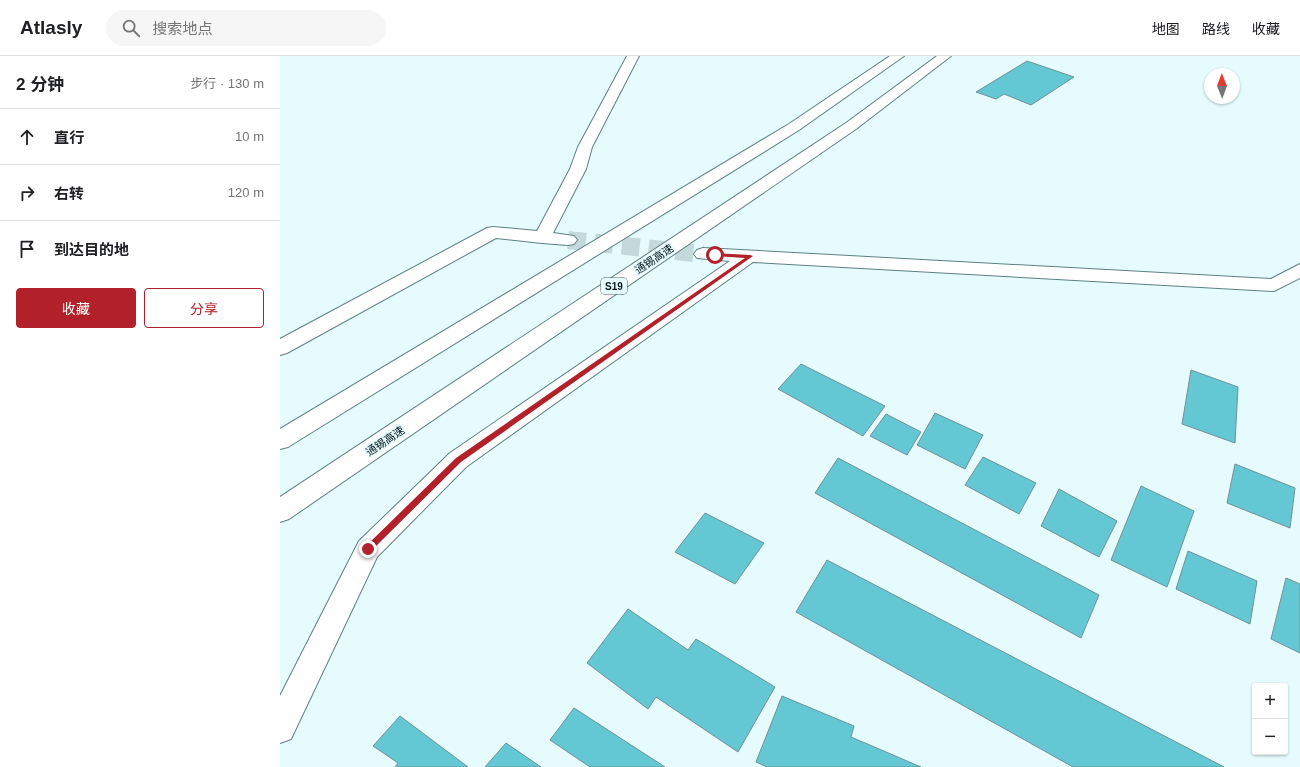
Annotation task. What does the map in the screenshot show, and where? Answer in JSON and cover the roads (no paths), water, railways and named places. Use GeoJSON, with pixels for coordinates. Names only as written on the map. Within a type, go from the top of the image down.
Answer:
{"type":"FeatureCollection","features":[{"type":"Feature","properties":{"kind":"main road"},"geometry":{"type":"LineString","coordinates":[[542,238],[578,169],[585,147],[632,56]]}},
{"type":"Feature","properties":{"kind":"main road"},"geometry":{"type":"LineString","coordinates":[[280,440],[794,126],[898,56]]}},
{"type":"Feature","properties":{"kind":"main road","name":"通锡高速"},"geometry":{"type":"LineString","coordinates":[[280,511],[851,126],[945,56]]}},
{"type":"Feature","properties":{"kind":"main road"},"geometry":{"type":"LineString","coordinates":[[280,348],[493,232],[568,240]]}},
{"type":"Feature","properties":{"kind":"main road"},"geometry":{"type":"LineString","coordinates":[[703,254],[1274,285],[1300,270]]}},
{"type":"Feature","properties":{"kind":"main road"},"geometry":{"type":"LineString","coordinates":[[280,728],[368,549],[458,460],[750,256]]}},
{"type":"Feature","properties":{"kind":"tunnel"},"geometry":{"type":"LineString","coordinates":[[568,240],[703,254]]}}]}
